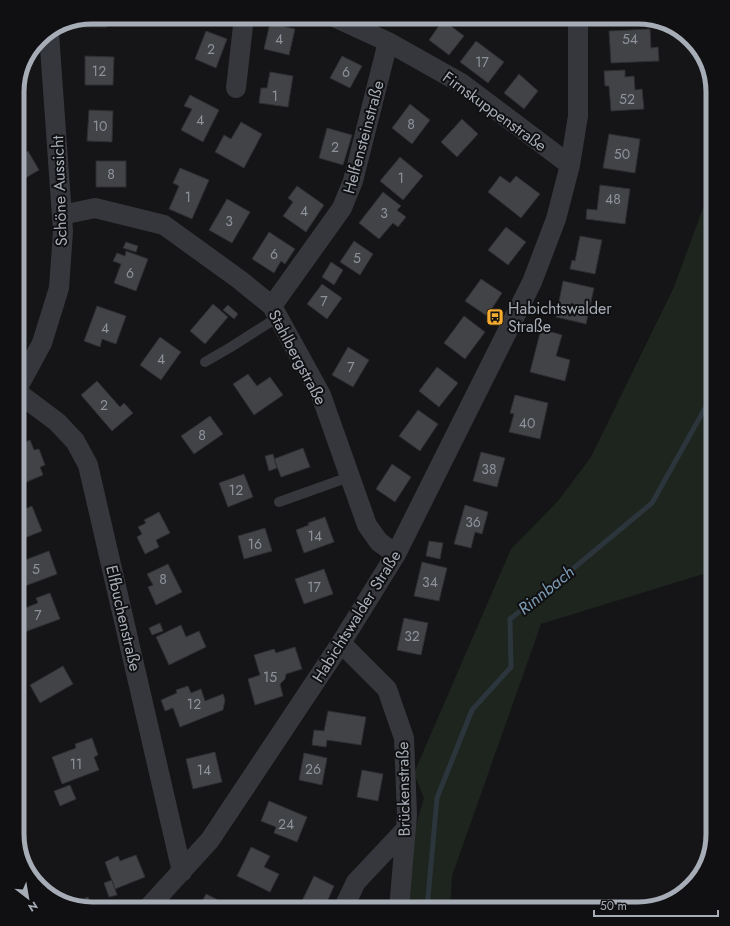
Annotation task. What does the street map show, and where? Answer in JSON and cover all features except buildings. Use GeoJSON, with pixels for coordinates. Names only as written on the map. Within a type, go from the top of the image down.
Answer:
{"type":"FeatureCollection","features":[{"type":"Feature","properties":{"kind":"street"},"geometry":{"type":"LineString","coordinates":[[236,88],[243,24]]}},
{"type":"Feature","properties":{"kind":"street","name":"Firnskuppenstraße"},"geometry":{"type":"LineString","coordinates":[[349,24],[388,42],[461,83],[570,165]]}},
{"type":"Feature","properties":{"kind":"street","name":"Habichtswalder Straße"},"geometry":{"type":"LineString","coordinates":[[154,902],[210,840],[341,643],[396,554],[532,282],[556,220],[570,165],[578,116],[578,24]]}},
{"type":"Feature","properties":{"kind":"street","name":"Schöne Aussicht"},"geometry":{"type":"LineString","coordinates":[[24,377],[42,343],[59,288],[63,231],[49,39]]}},
{"type":"Feature","properties":{"kind":"street","name":"Helfensteinstraße"},"geometry":{"type":"LineString","coordinates":[[275,312],[342,208],[353,181],[388,42]]}},
{"type":"Feature","properties":{"kind":"street","name":"Stahlbergstraße"},"geometry":{"type":"LineString","coordinates":[[62,214],[95,208],[164,225],[240,280],[275,312],[321,395],[367,525],[379,542],[396,554]]}},
{"type":"Feature","properties":{"kind":"street","name":"Elfbuchenstraße"},"geometry":{"type":"LineString","coordinates":[[24,396],[57,422],[75,441],[88,465],[182,872]]}},
{"type":"Feature","properties":{"kind":"street","name":"Brückenstraße"},"geometry":{"type":"LineString","coordinates":[[341,643],[387,689],[404,738],[407,815],[404,831],[399,902]]}},
{"type":"Feature","properties":{"kind":"street"},"geometry":{"type":"LineString","coordinates":[[346,902],[356,882],[404,831]]}},
{"type":"Feature","properties":{"kind":"lane"},"geometry":{"type":"LineString","coordinates":[[205,362],[232,347],[275,312]]}},
{"type":"Feature","properties":{"kind":"lane"},"geometry":{"type":"LineString","coordinates":[[279,502],[350,478]]}},
{"type":"Feature","properties":{"kind":"shaded area"},"geometry":{"type":"Polygon","coordinates":[[[706,200],[706,573],[541,624],[452,876],[450,902],[408,902],[413,835],[424,798],[414,773],[511,549],[558,501],[591,457],[674,287],[706,200]]]}},
{"type":"Feature","properties":{"kind":"waterway","name":"Rinnbach"},"geometry":{"type":"LineString","coordinates":[[428,902],[437,798],[472,710],[511,667],[510,619],[652,503],[706,407]]}},
{"type":"Feature","properties":{"kind":"place","name":"Habichtswalder Straße"},"geometry":{"type":"Point","coordinates":[495,317]}}]}
